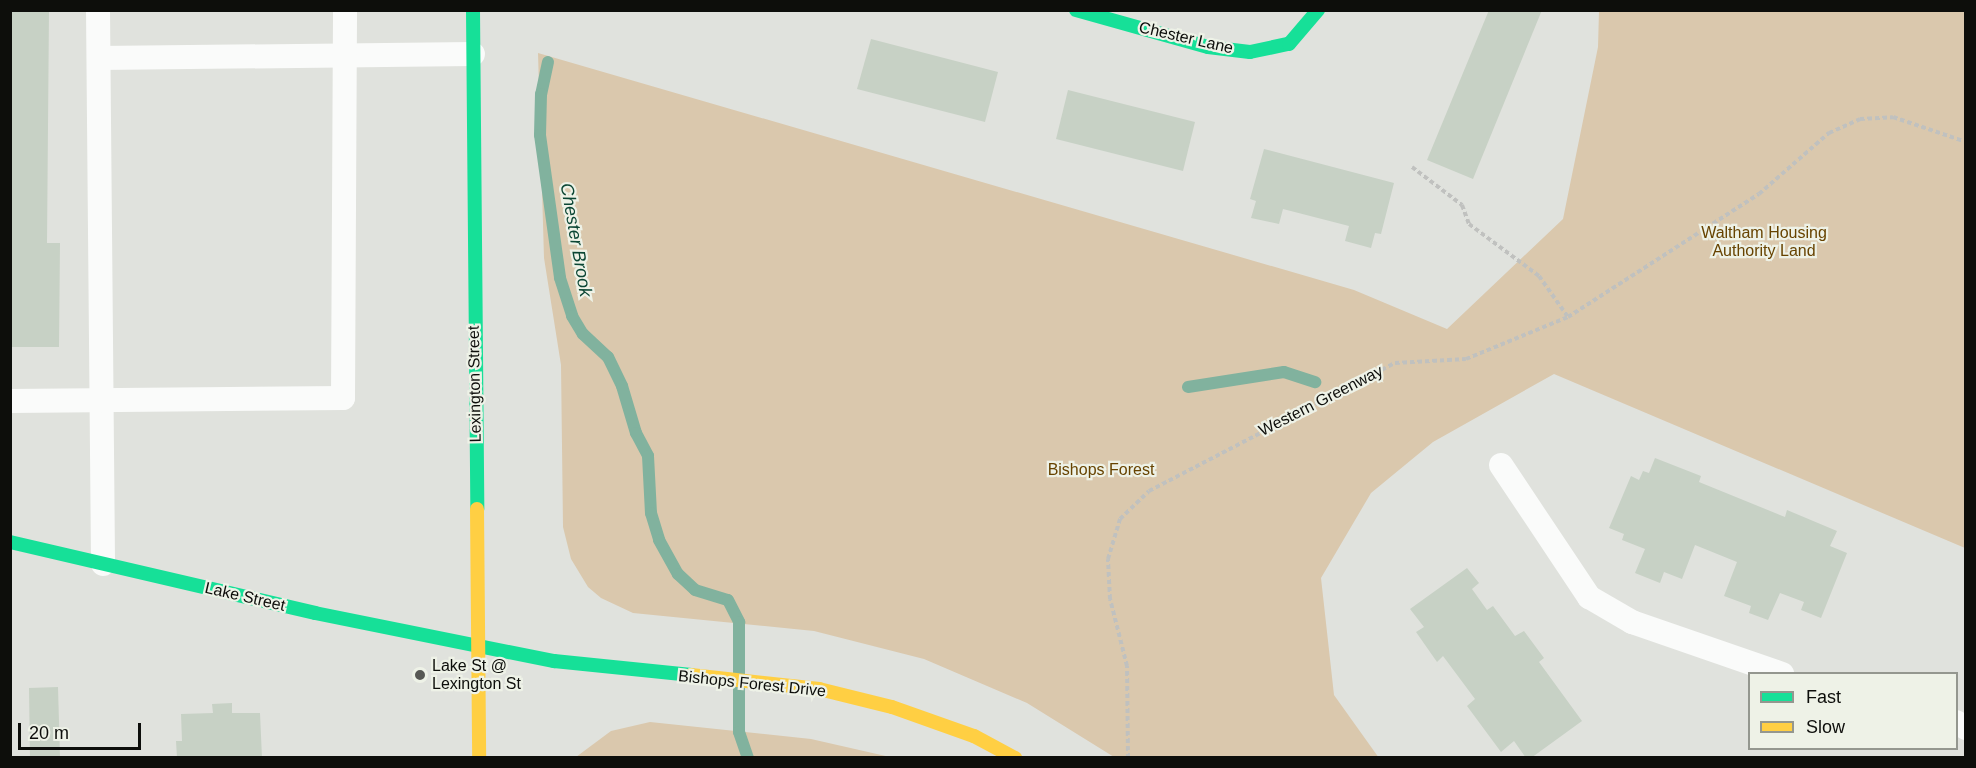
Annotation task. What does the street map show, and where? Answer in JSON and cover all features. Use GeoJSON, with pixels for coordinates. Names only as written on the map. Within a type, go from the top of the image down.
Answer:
{"type":"FeatureCollection","features":[{"type":"Feature","properties":{"kind":"street","name":"Lexington Street"},"geometry":{"type":"LineString","coordinates":[[473,10],[480,647],[479,758]]}},
{"type":"Feature","properties":{"kind":"street","name":"Chester Lane"},"geometry":{"type":"LineString","coordinates":[[1076,10],[1208,47],[1250,52],[1289,44],[1318,10]]}},
{"type":"Feature","properties":{"kind":"street","name":"Lake Street"},"geometry":{"type":"LineString","coordinates":[[10,542],[480,647]]}},
{"type":"Feature","properties":{"kind":"street","name":"Bishops Forest Drive"},"geometry":{"type":"LineString","coordinates":[[480,647],[602,668],[819,689],[943,725],[1015,758]]}},
{"type":"Feature","properties":{"kind":"lane"},"geometry":{"type":"LineString","coordinates":[[98,10],[103,564]]}},
{"type":"Feature","properties":{"kind":"lane"},"geometry":{"type":"LineString","coordinates":[[10,401],[343,398],[345,10]]}},
{"type":"Feature","properties":{"kind":"lane"},"geometry":{"type":"LineString","coordinates":[[99,58],[473,54]]}},
{"type":"Feature","properties":{"kind":"lane"},"geometry":{"type":"LineString","coordinates":[[1501,465],[1589,597],[1632,622],[1776,672]]}},
{"type":"Feature","properties":{"kind":"path","name":"Western Greenway"},"geometry":{"type":"LineString","coordinates":[[1128,758],[1127,666],[1110,599],[1108,560],[1120,519],[1149,491],[1395,363],[1466,358],[1568,317],[1759,194],[1829,133],[1860,119],[1893,117],[1965,142]]}},
{"type":"Feature","properties":{"kind":"path"},"geometry":{"type":"LineString","coordinates":[[1412,167],[1462,205],[1468,224],[1539,276],[1568,317]]}},
{"type":"Feature","properties":{"kind":"green space","name":"Bishops Forest"},"geometry":{"type":"Polygon","coordinates":[[[1599,11],[1965,11],[1965,548],[1554,374],[1433,442],[1371,493],[1321,578],[1334,695],[1379,758],[1114,757],[1027,703],[924,659],[814,631],[633,613],[601,598],[588,587],[571,559],[563,527],[561,365],[544,258],[538,53],[1354,290],[1447,329],[1563,219],[1598,47],[1599,11]]]}},
{"type":"Feature","properties":{"kind":"green space"},"geometry":{"type":"Polygon","coordinates":[[[650,722],[811,739],[890,757],[576,757],[611,731],[650,722]]]}},
{"type":"Feature","properties":{"kind":"building"},"geometry":{"type":"Polygon","coordinates":[[[10,10],[49,10],[47,243],[60,243],[59,347],[10,347],[10,10]]]}},
{"type":"Feature","properties":{"kind":"building"},"geometry":{"type":"Polygon","coordinates":[[[1489,10],[1542,10],[1473,179],[1427,160],[1489,10]]]}},
{"type":"Feature","properties":{"kind":"building"},"geometry":{"type":"Polygon","coordinates":[[[871,39],[998,72],[985,122],[857,89],[871,39]]]}},
{"type":"Feature","properties":{"kind":"building"},"geometry":{"type":"Polygon","coordinates":[[[1068,90],[1195,122],[1183,171],[1056,139],[1068,90]]]}},
{"type":"Feature","properties":{"kind":"building"},"geometry":{"type":"Polygon","coordinates":[[[1264,149],[1394,183],[1381,234],[1375,233],[1371,248],[1345,241],[1349,226],[1283,209],[1279,224],[1251,218],[1256,201],[1250,199],[1264,149]]]}},
{"type":"Feature","properties":{"kind":"building"},"geometry":{"type":"Polygon","coordinates":[[[1655,458],[1701,476],[1699,482],[1785,517],[1787,510],[1837,531],[1830,546],[1847,553],[1821,618],[1801,610],[1804,602],[1780,593],[1768,620],[1749,613],[1751,606],[1724,596],[1737,562],[1695,545],[1682,579],[1664,572],[1660,583],[1635,573],[1645,549],[1622,540],[1624,534],[1609,528],[1631,476],[1639,480],[1643,471],[1649,473],[1655,458]]]}},
{"type":"Feature","properties":{"kind":"building"},"geometry":{"type":"Polygon","coordinates":[[[1467,568],[1479,583],[1472,589],[1487,610],[1493,606],[1515,636],[1524,631],[1544,658],[1539,662],[1582,721],[1531,758],[1526,758],[1514,741],[1501,752],[1467,706],[1475,699],[1443,656],[1437,662],[1416,632],[1424,627],[1410,609],[1467,568]]]}},
{"type":"Feature","properties":{"kind":"building"},"geometry":{"type":"Polygon","coordinates":[[[58,687],[60,757],[30,758],[29,688],[58,687]]]}},
{"type":"Feature","properties":{"kind":"building"},"geometry":{"type":"Polygon","coordinates":[[[232,703],[232,713],[260,713],[262,758],[177,758],[176,741],[182,741],[181,714],[213,713],[212,704],[232,703]]]}},
{"type":"Feature","properties":{"kind":"waterway","name":"Chester Brook"},"geometry":{"type":"LineString","coordinates":[[548,62],[541,94],[540,135],[560,278],[572,316],[583,334],[608,357],[622,386],[636,433],[648,456],[651,513],[659,540],[678,574],[695,590],[728,600],[739,622],[739,732],[748,758]]}},
{"type":"Feature","properties":{"kind":"waterway"},"geometry":{"type":"LineString","coordinates":[[1188,387],[1284,372],[1315,382]]}},
{"type":"Feature","properties":{"kind":"traffic: fast"},"geometry":{"type":"LineString","coordinates":[[473,10],[477,509]]}},
{"type":"Feature","properties":{"kind":"traffic: fast"},"geometry":{"type":"LineString","coordinates":[[1076,10],[1208,47],[1250,52],[1289,44],[1318,10]]}},
{"type":"Feature","properties":{"kind":"traffic: fast"},"geometry":{"type":"LineString","coordinates":[[10,542],[315,613],[554,661],[691,675]]}},
{"type":"Feature","properties":{"kind":"traffic: slow"},"geometry":{"type":"LineString","coordinates":[[477,509],[479,758]]}},
{"type":"Feature","properties":{"kind":"traffic: slow"},"geometry":{"type":"LineString","coordinates":[[691,675],[819,689],[892,707],[974,736],[1015,758]]}},
{"type":"Feature","properties":{"kind":"place","name":"Lake St @ Lexington St"},"geometry":{"type":"Point","coordinates":[420,675]}},
{"type":"Feature","properties":{"kind":"park label","name":"Waltham Housing Authority Land"},"geometry":{"type":"Point","coordinates":[1764,242]}}]}
